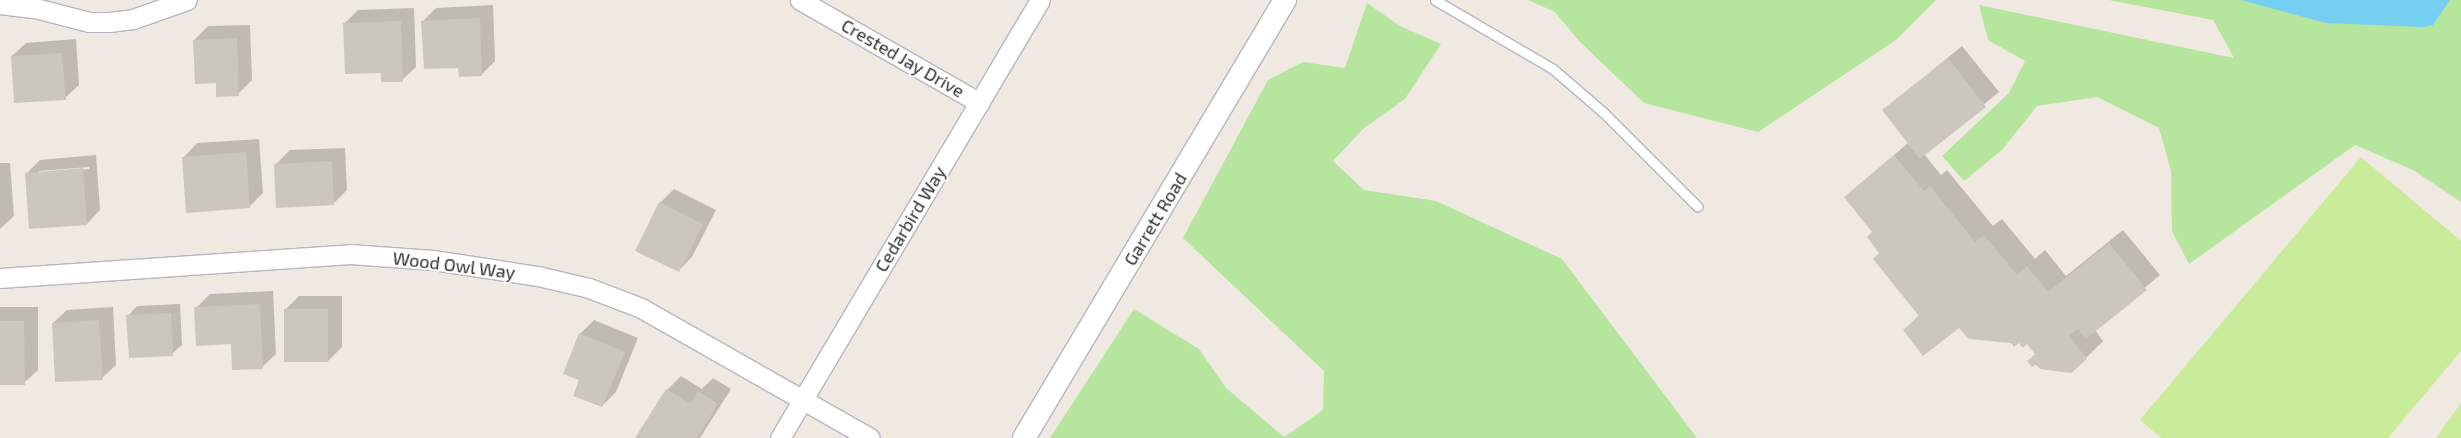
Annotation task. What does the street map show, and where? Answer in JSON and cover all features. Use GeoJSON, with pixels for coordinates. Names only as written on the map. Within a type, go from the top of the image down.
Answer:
{"type":"FeatureCollection","features":[{"type":"Feature","properties":{"kind":"street"},"geometry":{"type":"LineString","coordinates":[[0,4],[35,8],[89,22],[109,22],[133,19],[187,0]]}},
{"type":"Feature","properties":{"kind":"street","name":"Crested Jay Drive"},"geometry":{"type":"LineString","coordinates":[[800,0],[980,103]]}},
{"type":"Feature","properties":{"kind":"street","name":"Cedarbird Way"},"geometry":{"type":"LineString","coordinates":[[780,438],[1040,0]]}},
{"type":"Feature","properties":{"kind":"street","name":"Garrett Road"},"geometry":{"type":"LineString","coordinates":[[1024,438],[1285,0]]}},
{"type":"Feature","properties":{"kind":"street","name":"Wood Owl Way"},"geometry":{"type":"LineString","coordinates":[[0,278],[350,254],[433,260],[519,273],[589,288],[641,308],[870,438]]}},
{"type":"Feature","properties":{"kind":"lane"},"geometry":{"type":"LineString","coordinates":[[1435,0],[1553,69],[1604,113],[1697,206]]}},
{"type":"Feature","properties":{"kind":"green space"},"geometry":{"type":"Polygon","coordinates":[[[1528,0],[1936,0],[1896,40],[1758,132],[1644,103],[1579,41],[1555,12],[1528,0]]]}},
{"type":"Feature","properties":{"kind":"green space"},"geometry":{"type":"Polygon","coordinates":[[[2109,0],[2243,0],[2433,25],[2450,0],[2461,0],[2461,202],[2413,170],[2355,145],[2189,264],[2172,231],[2171,171],[2159,128],[2097,97],[2037,106],[2002,150],[1964,181],[1942,156],[2009,93],[2025,61],[1988,40],[1979,5],[2234,58],[2213,20],[2109,0]]]}},
{"type":"Feature","properties":{"kind":"green space"},"geometry":{"type":"Polygon","coordinates":[[[1367,3],[1400,26],[1441,44],[1405,99],[1364,128],[1333,161],[1364,190],[1436,201],[1562,259],[1697,438],[1050,438],[1134,309],[1199,349],[1226,388],[1284,437],[1323,410],[1324,371],[1183,238],[1268,80],[1303,62],[1345,68],[1367,3]]]}},
{"type":"Feature","properties":{"kind":"green space"},"geometry":{"type":"Polygon","coordinates":[[[2361,157],[2461,241],[2461,351],[2388,438],[2161,438],[2140,420],[2361,157]]]}},
{"type":"Feature","properties":{"kind":"green space"},"geometry":{"type":"Polygon","coordinates":[[[2461,403],[2461,438],[2436,438],[2461,403]]]}},
{"type":"Feature","properties":{"kind":"water"},"geometry":{"type":"Polygon","coordinates":[[[2241,0],[2450,0],[2433,25],[2423,27],[2326,23],[2241,0]]]}},
{"type":"Feature","properties":{"kind":"building"},"geometry":{"type":"Polygon","coordinates":[[[480,18],[482,76],[459,77],[458,68],[424,69],[421,21],[480,18]]]}},
{"type":"Feature","properties":{"kind":"building"},"geometry":{"type":"Polygon","coordinates":[[[401,21],[403,82],[381,82],[381,73],[345,74],[343,23],[401,21]]]}},
{"type":"Feature","properties":{"kind":"building"},"geometry":{"type":"Polygon","coordinates":[[[237,38],[239,96],[216,97],[216,83],[195,84],[193,40],[237,38]]]}},
{"type":"Feature","properties":{"kind":"building"},"geometry":{"type":"Polygon","coordinates":[[[62,53],[66,100],[14,103],[11,56],[62,53]]]}},
{"type":"Feature","properties":{"kind":"building"},"geometry":{"type":"Polygon","coordinates":[[[1948,58],[1986,107],[1920,159],[1882,110],[1948,58]]]}},
{"type":"Feature","properties":{"kind":"building"},"geometry":{"type":"Polygon","coordinates":[[[246,152],[250,208],[186,213],[182,157],[246,152]]]}},
{"type":"Feature","properties":{"kind":"building"},"geometry":{"type":"Polygon","coordinates":[[[1894,155],[1924,191],[1930,186],[1975,242],[1984,235],[2017,275],[2027,266],[2048,292],[2109,243],[2147,290],[2086,339],[2078,329],[2069,335],[2087,359],[2071,373],[2040,369],[2036,364],[2032,367],[2027,361],[2035,354],[2027,344],[2023,348],[2019,343],[2014,347],[2011,343],[1969,339],[1959,328],[1923,356],[1903,330],[1919,316],[1873,259],[1879,253],[1867,237],[1872,232],[1844,197],[1894,155]]]}},
{"type":"Feature","properties":{"kind":"building"},"geometry":{"type":"Polygon","coordinates":[[[332,161],[334,205],[276,208],[274,164],[332,161]]]}},
{"type":"Feature","properties":{"kind":"building"},"geometry":{"type":"Polygon","coordinates":[[[83,168],[87,225],[29,229],[25,173],[83,168]]]}},
{"type":"Feature","properties":{"kind":"building"},"geometry":{"type":"Polygon","coordinates":[[[659,202],[703,224],[679,272],[635,251],[659,202]]]}},
{"type":"Feature","properties":{"kind":"building"},"geometry":{"type":"Polygon","coordinates":[[[260,304],[263,369],[232,370],[231,344],[196,346],[194,307],[260,304]]]}},
{"type":"Feature","properties":{"kind":"building"},"geometry":{"type":"Polygon","coordinates":[[[284,309],[328,309],[328,362],[284,362],[284,309]]]}},
{"type":"Feature","properties":{"kind":"building"},"geometry":{"type":"Polygon","coordinates":[[[171,313],[173,356],[129,358],[126,315],[171,313]]]}},
{"type":"Feature","properties":{"kind":"building"},"geometry":{"type":"Polygon","coordinates":[[[99,320],[103,380],[55,382],[52,323],[99,320]]]}},
{"type":"Feature","properties":{"kind":"building"},"geometry":{"type":"Polygon","coordinates":[[[0,321],[24,321],[25,385],[0,385],[0,321]]]}},
{"type":"Feature","properties":{"kind":"building"},"geometry":{"type":"Polygon","coordinates":[[[579,333],[625,352],[602,407],[573,396],[579,380],[563,374],[579,333]]]}},
{"type":"Feature","properties":{"kind":"building"},"geometry":{"type":"Polygon","coordinates":[[[666,389],[690,404],[698,391],[718,404],[697,438],[635,438],[666,389]]]}}]}
